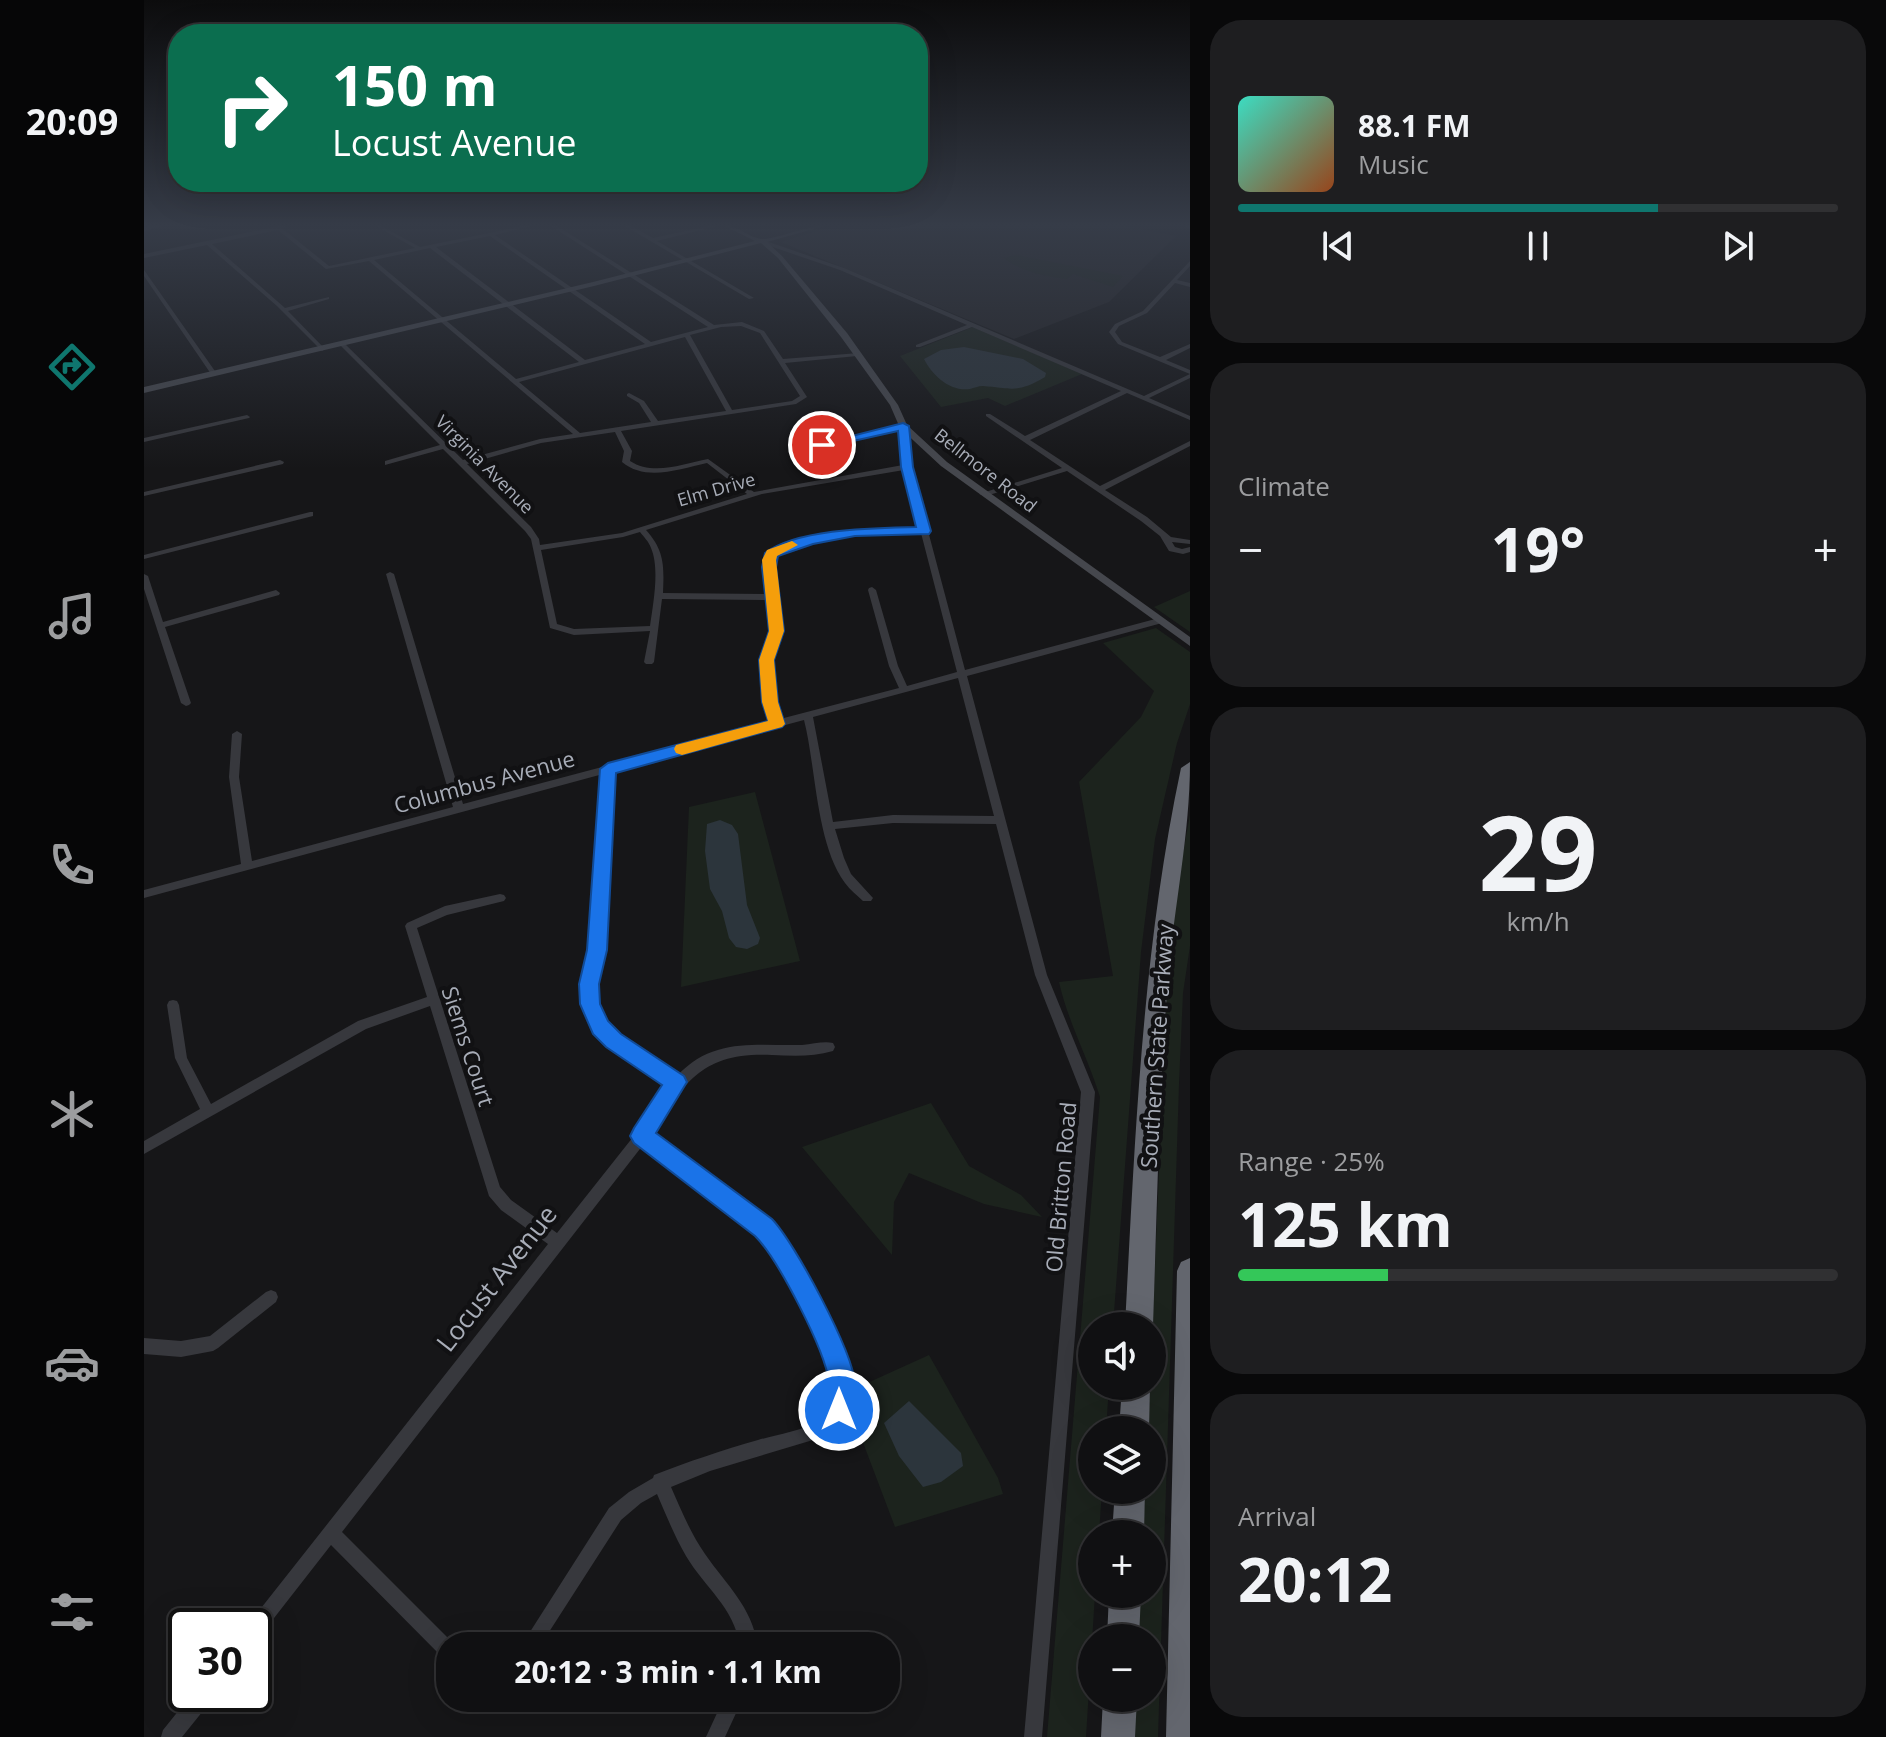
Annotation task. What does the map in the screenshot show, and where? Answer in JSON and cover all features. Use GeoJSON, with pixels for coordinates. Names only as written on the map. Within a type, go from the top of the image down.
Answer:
{"type":"FeatureCollection","features":[{"type":"Feature","properties":{"kind":"highway","name":"Southern State Parkway"},"geometry":{"type":"LineString","coordinates":[[1140,1312],[1156,988],[1171,865],[1190,768]]}},
{"type":"Feature","properties":{"kind":"highway"},"geometry":{"type":"LineString","coordinates":[[1183,1737],[1190,1271]]}},
{"type":"Feature","properties":{"kind":"highway"},"geometry":{"type":"LineString","coordinates":[[1118,1737],[1119,1712]]}},
{"type":"Feature","properties":{"kind":"main road"},"geometry":{"type":"LineString","coordinates":[[144,390],[496,307]]}},
{"type":"Feature","properties":{"kind":"main road","name":"Bellmore Road"},"geometry":{"type":"LineString","coordinates":[[821,307],[894,405],[903,426],[944,464],[1190,642]]}},
{"type":"Feature","properties":{"kind":"street"},"geometry":{"type":"LineString","coordinates":[[169,307],[214,374]]}},
{"type":"Feature","properties":{"kind":"street"},"geometry":{"type":"LineString","coordinates":[[280,307],[322,349]]}},
{"type":"Feature","properties":{"kind":"street"},"geometry":{"type":"LineString","coordinates":[[283,310],[294,307]]}},
{"type":"Feature","properties":{"kind":"street"},"geometry":{"type":"LineString","coordinates":[[427,307],[578,435]]}},
{"type":"Feature","properties":{"kind":"street"},"geometry":{"type":"LineString","coordinates":[[513,307],[584,362]]}},
{"type":"Feature","properties":{"kind":"street"},"geometry":{"type":"LineString","coordinates":[[597,307],[650,344]]}},
{"type":"Feature","properties":{"kind":"street"},"geometry":{"type":"LineString","coordinates":[[681,307],[713,327]]}},
{"type":"Feature","properties":{"kind":"street"},"geometry":{"type":"LineString","coordinates":[[930,307],[1190,418]]}},
{"type":"Feature","properties":{"kind":"street"},"geometry":{"type":"LineString","coordinates":[[1150,307],[1113,329],[1114,338],[1190,374]]}},
{"type":"Feature","properties":{"kind":"street"},"geometry":{"type":"LineString","coordinates":[[462,463],[527,444],[794,403],[802,400],[803,394],[760,330],[742,324],[713,327],[515,381]]}},
{"type":"Feature","properties":{"kind":"street"},"geometry":{"type":"LineString","coordinates":[[918,346],[972,325]]}},
{"type":"Feature","properties":{"kind":"street"},"geometry":{"type":"LineString","coordinates":[[687,335],[730,412]]}},
{"type":"Feature","properties":{"kind":"street","name":"Virginia Avenue"},"geometry":{"type":"LineString","coordinates":[[343,345],[528,529],[537,548],[553,626],[574,632],[655,628]]}},
{"type":"Feature","properties":{"kind":"street"},"geometry":{"type":"LineString","coordinates":[[1160,360],[1190,346]]}},
{"type":"Feature","properties":{"kind":"street"},"geometry":{"type":"LineString","coordinates":[[782,361],[857,354]]}},
{"type":"Feature","properties":{"kind":"street"},"geometry":{"type":"LineString","coordinates":[[1144,398],[1190,374]]}},
{"type":"Feature","properties":{"kind":"street"},"geometry":{"type":"LineString","coordinates":[[1025,439],[1126,391]]}},
{"type":"Feature","properties":{"kind":"street"},"geometry":{"type":"LineString","coordinates":[[629,395],[642,402],[656,424]]}},
{"type":"Feature","properties":{"kind":"street"},"geometry":{"type":"LineString","coordinates":[[988,415],[1101,489],[1164,536],[1172,549],[1183,552],[1190,549]]}},
{"type":"Feature","properties":{"kind":"street"},"geometry":{"type":"LineString","coordinates":[[144,440],[247,417]]}},
{"type":"Feature","properties":{"kind":"street"},"geometry":{"type":"LineString","coordinates":[[795,446],[822,445],[903,426]]}},
{"type":"Feature","properties":{"kind":"street","name":"Old Britton Road"},"geometry":{"type":"LineString","coordinates":[[903,426],[907,467],[1049,1001],[1083,1079],[1088,1098],[1033,1737]]}},
{"type":"Feature","properties":{"kind":"street"},"geometry":{"type":"LineString","coordinates":[[617,429],[628,451],[626,462],[632,467],[659,470],[708,461],[752,494]]}},
{"type":"Feature","properties":{"kind":"street"},"geometry":{"type":"LineString","coordinates":[[1101,489],[1190,443]]}},
{"type":"Feature","properties":{"kind":"street"},"geometry":{"type":"LineString","coordinates":[[388,463],[445,446]]}},
{"type":"Feature","properties":{"kind":"street"},"geometry":{"type":"LineString","coordinates":[[144,494],[280,462]]}},
{"type":"Feature","properties":{"kind":"street","name":"Elm Drive"},"geometry":{"type":"LineString","coordinates":[[537,548],[597,541],[752,494],[907,467]]}},
{"type":"Feature","properties":{"kind":"street"},"geometry":{"type":"LineString","coordinates":[[983,494],[1069,468]]}},
{"type":"Feature","properties":{"kind":"street"},"geometry":{"type":"LineString","coordinates":[[144,557],[310,514]]}},
{"type":"Feature","properties":{"kind":"street"},"geometry":{"type":"LineString","coordinates":[[641,529],[658,552],[655,628],[649,662]]}},
{"type":"Feature","properties":{"kind":"street"},"geometry":{"type":"LineString","coordinates":[[777,724],[770,702],[766,660],[777,631],[769,560],[772,553],[855,532],[924,531]]}},
{"type":"Feature","properties":{"kind":"street"},"geometry":{"type":"LineString","coordinates":[[1164,536],[1190,542]]}},
{"type":"Feature","properties":{"kind":"street"},"geometry":{"type":"LineString","coordinates":[[390,574],[459,809]]}},
{"type":"Feature","properties":{"kind":"street"},"geometry":{"type":"LineString","coordinates":[[144,576],[186,703]]}},
{"type":"Feature","properties":{"kind":"street"},"geometry":{"type":"LineString","coordinates":[[872,590],[881,614],[893,670],[904,689]]}},
{"type":"Feature","properties":{"kind":"street"},"geometry":{"type":"LineString","coordinates":[[161,625],[276,593]]}},
{"type":"Feature","properties":{"kind":"street"},"geometry":{"type":"LineString","coordinates":[[657,596],[773,597]]}},
{"type":"Feature","properties":{"kind":"street","name":"Columbus Avenue"},"geometry":{"type":"LineString","coordinates":[[144,894],[1159,621]]}},
{"type":"Feature","properties":{"kind":"street"},"geometry":{"type":"LineString","coordinates":[[808,715],[818,749],[824,802],[846,876],[867,898]]}},
{"type":"Feature","properties":{"kind":"street"},"geometry":{"type":"LineString","coordinates":[[237,734],[234,777],[247,866]]}},
{"type":"Feature","properties":{"kind":"street"},"geometry":{"type":"LineString","coordinates":[[608,769],[597,950],[589,984],[590,1004],[601,1027],[614,1040],[676,1082]]}},
{"type":"Feature","properties":{"kind":"street"},"geometry":{"type":"LineString","coordinates":[[831,826],[893,819],[1001,820]]}},
{"type":"Feature","properties":{"kind":"street","name":"Siems Court"},"geometry":{"type":"LineString","coordinates":[[500,898],[445,911],[411,926],[494,1191],[506,1205],[557,1242]]}},
{"type":"Feature","properties":{"kind":"street"},"geometry":{"type":"LineString","coordinates":[[144,1148],[362,1025],[433,1000]]}},
{"type":"Feature","properties":{"kind":"street"},"geometry":{"type":"LineString","coordinates":[[173,1005],[181,1058],[208,1112]]}},
{"type":"Feature","properties":{"kind":"street","name":"Locust Avenue"},"geometry":{"type":"LineString","coordinates":[[271,1608],[642,1136],[676,1082],[698,1065],[732,1051],[757,1049],[800,1053],[829,1047]]}},
{"type":"Feature","properties":{"kind":"street"},"geometry":{"type":"LineString","coordinates":[[539,1632],[615,1514],[660,1481],[817,1431],[830,1423],[839,1410],[842,1383],[835,1361],[792,1265],[778,1242],[642,1136]]}},
{"type":"Feature","properties":{"kind":"street"},"geometry":{"type":"LineString","coordinates":[[144,1346],[181,1349],[213,1343],[271,1297]]}},
{"type":"Feature","properties":{"kind":"street"},"geometry":{"type":"LineString","coordinates":[[660,1481],[692,1549],[709,1576],[738,1609],[747,1632]]}},
{"type":"Feature","properties":{"kind":"street"},"geometry":{"type":"LineString","coordinates":[[331,1533],[436,1639]]}},
{"type":"Feature","properties":{"kind":"street"},"geometry":{"type":"LineString","coordinates":[[170,1737],[190,1712]]}},
{"type":"Feature","properties":{"kind":"street"},"geometry":{"type":"LineString","coordinates":[[715,1737],[727,1712]]}},
{"type":"Feature","properties":{"kind":"shaded area"},"geometry":{"type":"Polygon","coordinates":[[[937,307],[1096,307],[1014,339],[937,307]]]}},
{"type":"Feature","properties":{"kind":"shaded area"},"geometry":{"type":"Polygon","coordinates":[[[973,327],[1082,374],[1005,406],[988,398],[941,407],[900,356],[973,327]]]}},
{"type":"Feature","properties":{"kind":"shaded area"},"geometry":{"type":"Polygon","coordinates":[[[964,347],[1023,359],[1046,373],[1045,377],[1020,388],[956,388],[942,381],[924,359],[941,350],[964,347]]]}},
{"type":"Feature","properties":{"kind":"shaded area"},"geometry":{"type":"Polygon","coordinates":[[[1190,591],[1190,632],[1154,607],[1190,591]]]}},
{"type":"Feature","properties":{"kind":"shaded area"},"geometry":{"type":"Polygon","coordinates":[[[1156,628],[1190,652],[1190,704],[1177,743],[1155,839],[1141,952],[1114,1312],[1082,1312],[1100,1097],[1059,982],[1113,976],[1079,782],[1141,717],[1154,691],[1103,643],[1156,628]]]}},
{"type":"Feature","properties":{"kind":"shaded area"},"geometry":{"type":"Polygon","coordinates":[[[755,792],[800,961],[681,987],[689,807],[755,792]]]}},
{"type":"Feature","properties":{"kind":"shaded area"},"geometry":{"type":"Polygon","coordinates":[[[1190,815],[1190,946],[1183,993],[1166,1488],[1166,1416],[1149,1416],[1149,1400],[1166,1400],[1166,1312],[1153,1312],[1167,984],[1176,892],[1190,815]]]}},
{"type":"Feature","properties":{"kind":"shaded area"},"geometry":{"type":"Polygon","coordinates":[[[720,820],[732,825],[738,834],[747,905],[760,938],[758,944],[747,949],[736,947],[729,938],[722,911],[710,889],[705,851],[707,824],[720,820]]]}},
{"type":"Feature","properties":{"kind":"shaded area"},"geometry":{"type":"Polygon","coordinates":[[[931,1103],[969,1166],[1021,1195],[1042,1217],[984,1204],[909,1173],[894,1202],[892,1255],[802,1147],[931,1103]]]}},
{"type":"Feature","properties":{"kind":"shaded area"},"geometry":{"type":"Polygon","coordinates":[[[929,1355],[998,1478],[1003,1494],[895,1527],[856,1424],[863,1407],[865,1384],[929,1355]]]}},
{"type":"Feature","properties":{"kind":"shaded area"},"geometry":{"type":"Polygon","coordinates":[[[1078,1363],[1078,1400],[1108,1400],[1107,1416],[1078,1416],[1078,1504],[1101,1504],[1100,1520],[1078,1520],[1078,1608],[1094,1608],[1093,1624],[1078,1624],[1078,1712],[1088,1712],[1086,1737],[1047,1737],[1078,1363]]]}},
{"type":"Feature","properties":{"kind":"shaded area"},"geometry":{"type":"Polygon","coordinates":[[[909,1401],[961,1453],[963,1466],[941,1482],[923,1487],[899,1456],[884,1423],[909,1401]]]}},
{"type":"Feature","properties":{"kind":"shaded area"},"geometry":{"type":"Polygon","coordinates":[[[1144,1504],[1165,1504],[1165,1520],[1144,1520],[1144,1504]]]}},
{"type":"Feature","properties":{"kind":"shaded area"},"geometry":{"type":"Polygon","coordinates":[[[1139,1608],[1162,1608],[1162,1624],[1139,1624],[1139,1608]]]}},
{"type":"Feature","properties":{"kind":"shaded area"},"geometry":{"type":"Polygon","coordinates":[[[1135,1712],[1159,1712],[1158,1737],[1134,1737],[1135,1712]]]}},
{"type":"Feature","properties":{"kind":"slow traffic"},"geometry":{"type":"LineString","coordinates":[[682,749],[777,724],[770,702],[766,660],[777,631],[769,560],[772,553],[792,545]]}},
{"type":"Feature","properties":{"kind":"route"},"geometry":{"type":"LineString","coordinates":[[822,445],[903,426],[907,467],[924,531],[855,532],[811,540],[772,553],[769,567],[777,631],[766,660],[770,702],[777,724],[608,769],[597,950],[589,984],[593,1015],[601,1027],[614,1040],[676,1082],[642,1136],[763,1228],[778,1242],[792,1265],[835,1361],[842,1383],[839,1410]]}}]}
